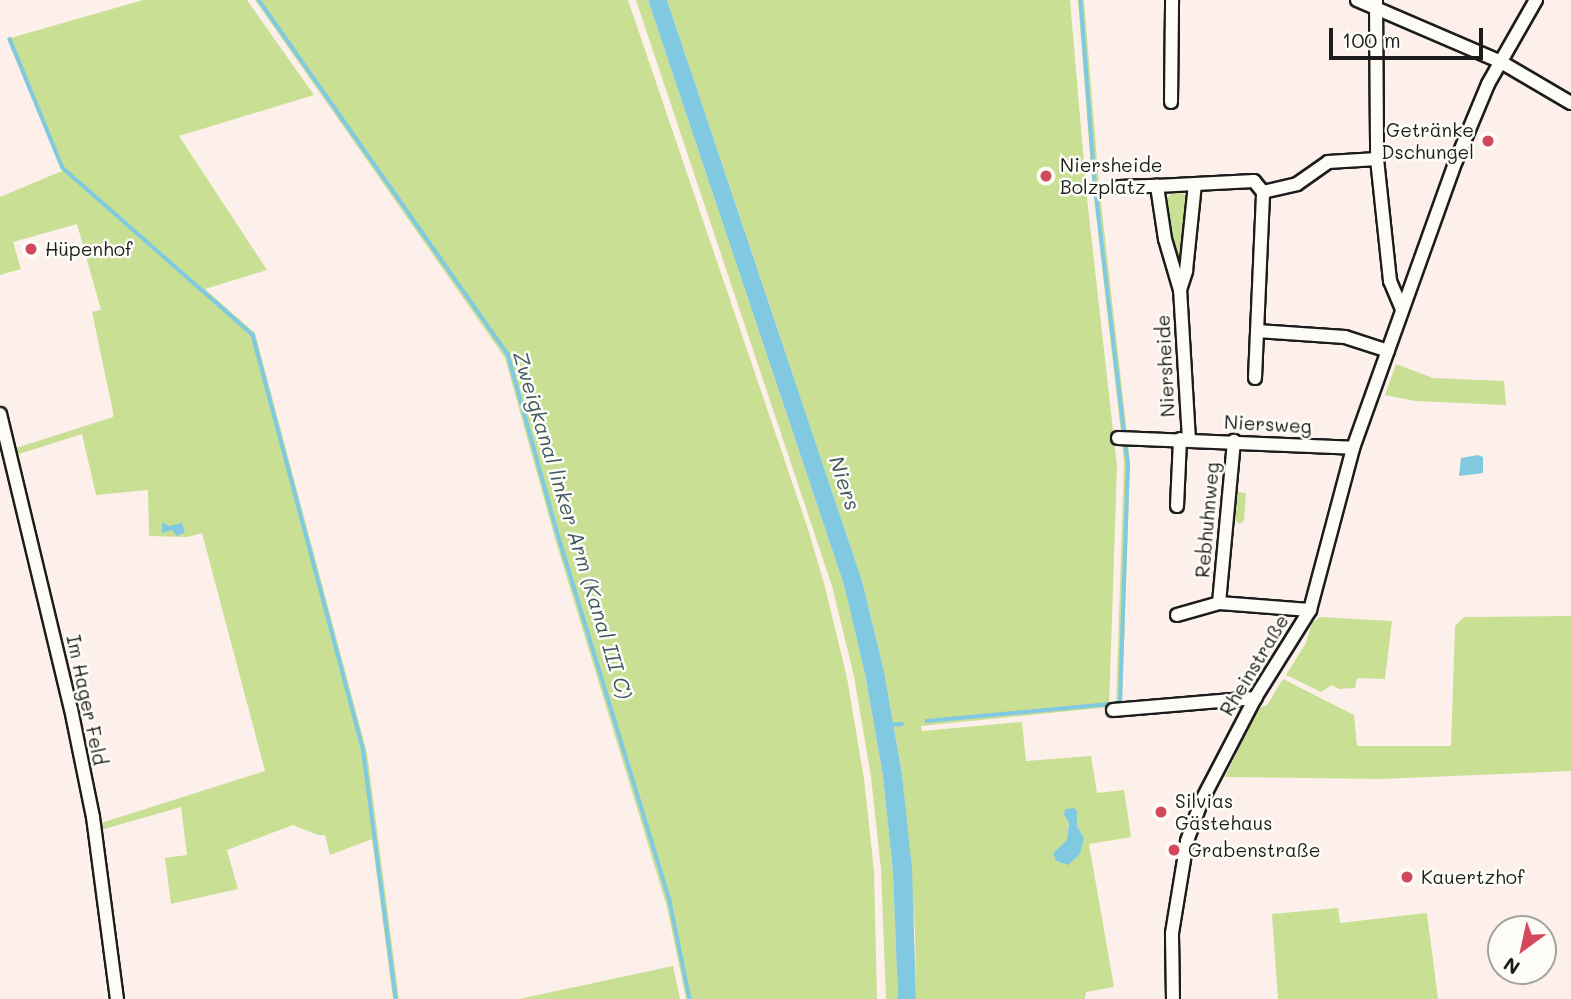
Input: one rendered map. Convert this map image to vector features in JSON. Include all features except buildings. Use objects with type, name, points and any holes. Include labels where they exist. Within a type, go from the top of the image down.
[{"type":"street","points":[[1171,102],[1172,0]]},
{"type":"street","points":[[1357,0],[1376,3],[1501,62],[1571,103]]},
{"type":"street","name":"Rheinstraße","points":[[1173,999],[1172,933],[1187,841],[1211,776],[1255,698],[1310,610],[1353,448],[1456,162],[1488,84],[1536,0]]},
{"type":"street","points":[[1376,3],[1377,159],[1390,281],[1402,309]]},
{"type":"street","points":[[1263,192],[1297,184],[1328,162],[1377,159]]},
{"type":"street","points":[[1119,187],[1254,181],[1263,192],[1255,378]]},
{"type":"street","name":"Niersheide","points":[[1184,440],[1181,290],[1186,271],[1195,184]]},
{"type":"street","name":"Niersheide","points":[[1157,186],[1165,239],[1181,290]]},
{"type":"street","points":[[1257,331],[1345,337],[1388,351]]},
{"type":"street","name":"Im Hager Feld","points":[[0,414],[71,709],[93,817],[117,999]]},
{"type":"street","name":"Niersweg","points":[[1118,438],[1353,448]]},
{"type":"street","points":[[1177,506],[1184,440]]},
{"type":"street","name":"Rebhuhnweg","points":[[1219,603],[1234,441]]},
{"type":"street","points":[[1177,615],[1219,603],[1310,610]]},
{"type":"street","points":[[1113,710],[1255,698]]},
{"type":"green space","points":[[143,0],[247,0],[314,95],[179,136],[267,270],[205,289],[255,333],[367,753],[399,999],[393,999],[372,839],[330,855],[325,835],[293,825],[227,850],[238,889],[171,904],[165,858],[187,855],[181,807],[104,829],[100,835],[98,824],[265,771],[202,533],[187,537],[149,536],[148,490],[96,495],[82,434],[19,454],[15,460],[13,449],[113,417],[113,412],[92,312],[101,310],[77,224],[13,242],[21,269],[0,275],[0,197],[62,171],[7,39]]},
{"type":"green space","points":[[255,0],[628,0],[808,529],[825,587],[847,678],[864,779],[874,871],[877,999],[686,999],[667,907],[556,542],[505,358]]},
{"type":"green space","points":[[636,0],[648,0],[844,585],[865,674],[883,776],[893,873],[898,999],[886,999],[881,869],[871,777],[854,676],[832,586]]},
{"type":"green space","points":[[667,0],[1070,0],[1087,198],[1117,466],[1109,707],[921,726],[922,731],[1022,722],[1026,761],[1091,756],[1097,793],[1124,790],[1131,837],[1089,844],[1114,987],[1086,992],[1085,999],[916,999],[915,931],[902,774],[884,671],[862,581]],"holes":[[[1077,811],[1077,826],[1084,838],[1068,864],[1056,861],[1053,853],[1067,840],[1069,823],[1064,815]]]},
{"type":"green space","points":[[1078,0],[1084,0],[1099,185],[1127,433],[1121,433],[1092,180]]},
{"type":"green space","points":[[1176,191],[1188,196],[1183,273],[1176,270],[1163,200]]},
{"type":"green space","points":[[1396,364],[1433,378],[1504,381],[1506,405],[1415,401],[1385,395]]},
{"type":"green space","points":[[1128,441],[1130,465],[1122,706],[1116,707],[1124,465],[1122,442]]},
{"type":"green space","points":[[1241,448],[1237,492],[1246,493],[1244,521],[1239,524],[1231,516],[1236,451]]},
{"type":"green space","points":[[1571,616],[1571,771],[1380,779],[1225,777],[1254,717],[1261,707],[1267,705],[1283,679],[1354,715],[1357,746],[1451,746],[1455,626],[1464,617]]},
{"type":"green space","points":[[1320,617],[1392,621],[1385,679],[1357,678],[1355,688],[1339,689],[1332,685],[1321,692],[1286,675],[1306,643],[1312,623]]},
{"type":"green space","points":[[1338,908],[1340,923],[1427,913],[1438,999],[1278,999],[1272,914]]},
{"type":"green space","points":[[673,966],[680,999],[519,999]]},
{"type":"water","points":[[648,0],[667,0],[862,581],[884,671],[902,774],[912,869],[916,999],[898,999],[893,873],[883,776],[865,674],[844,585]]},
{"type":"water","points":[[1478,455],[1483,457],[1483,473],[1459,476],[1461,458]]},
{"type":"water","points":[[162,522],[169,526],[182,523],[185,532],[177,536],[172,530],[162,533]]},
{"type":"water","points":[[1074,808],[1077,811],[1077,826],[1084,838],[1080,854],[1068,865],[1056,861],[1053,853],[1067,840],[1069,823],[1064,815],[1065,809]]},
{"type":"waterway","name":"Zweigkanal linker Arm (Kanal III C)","points":[[259,0],[508,354],[557,531],[670,901],[690,999]]},
{"type":"waterway","points":[[1081,0],[1095,182]]},
{"type":"waterway","points":[[10,39],[63,168],[253,335],[363,747],[396,999]]},
{"type":"waterway","points":[[1096,191],[1124,429]]},
{"type":"waterway","points":[[927,721],[1120,703],[1128,464],[1125,443]]},
{"type":"waterway","points":[[890,725],[902,724]]},
{"type":"place","name":"Getränke Dschungel","points":[[1488,141]]},
{"type":"place","name":"Niersheide Bolzplatz","points":[[1046,176]]},
{"type":"place","name":"Hüpenhof","points":[[31,249]]},
{"type":"place","name":"Silvias Gästehaus","points":[[1161,812]]},
{"type":"place","name":"Grabenstraße","points":[[1174,850]]},
{"type":"place","name":"Kauertzhof","points":[[1407,877]]},
{"type":"water label","name":"Niers","points":[[845,483]]}]
